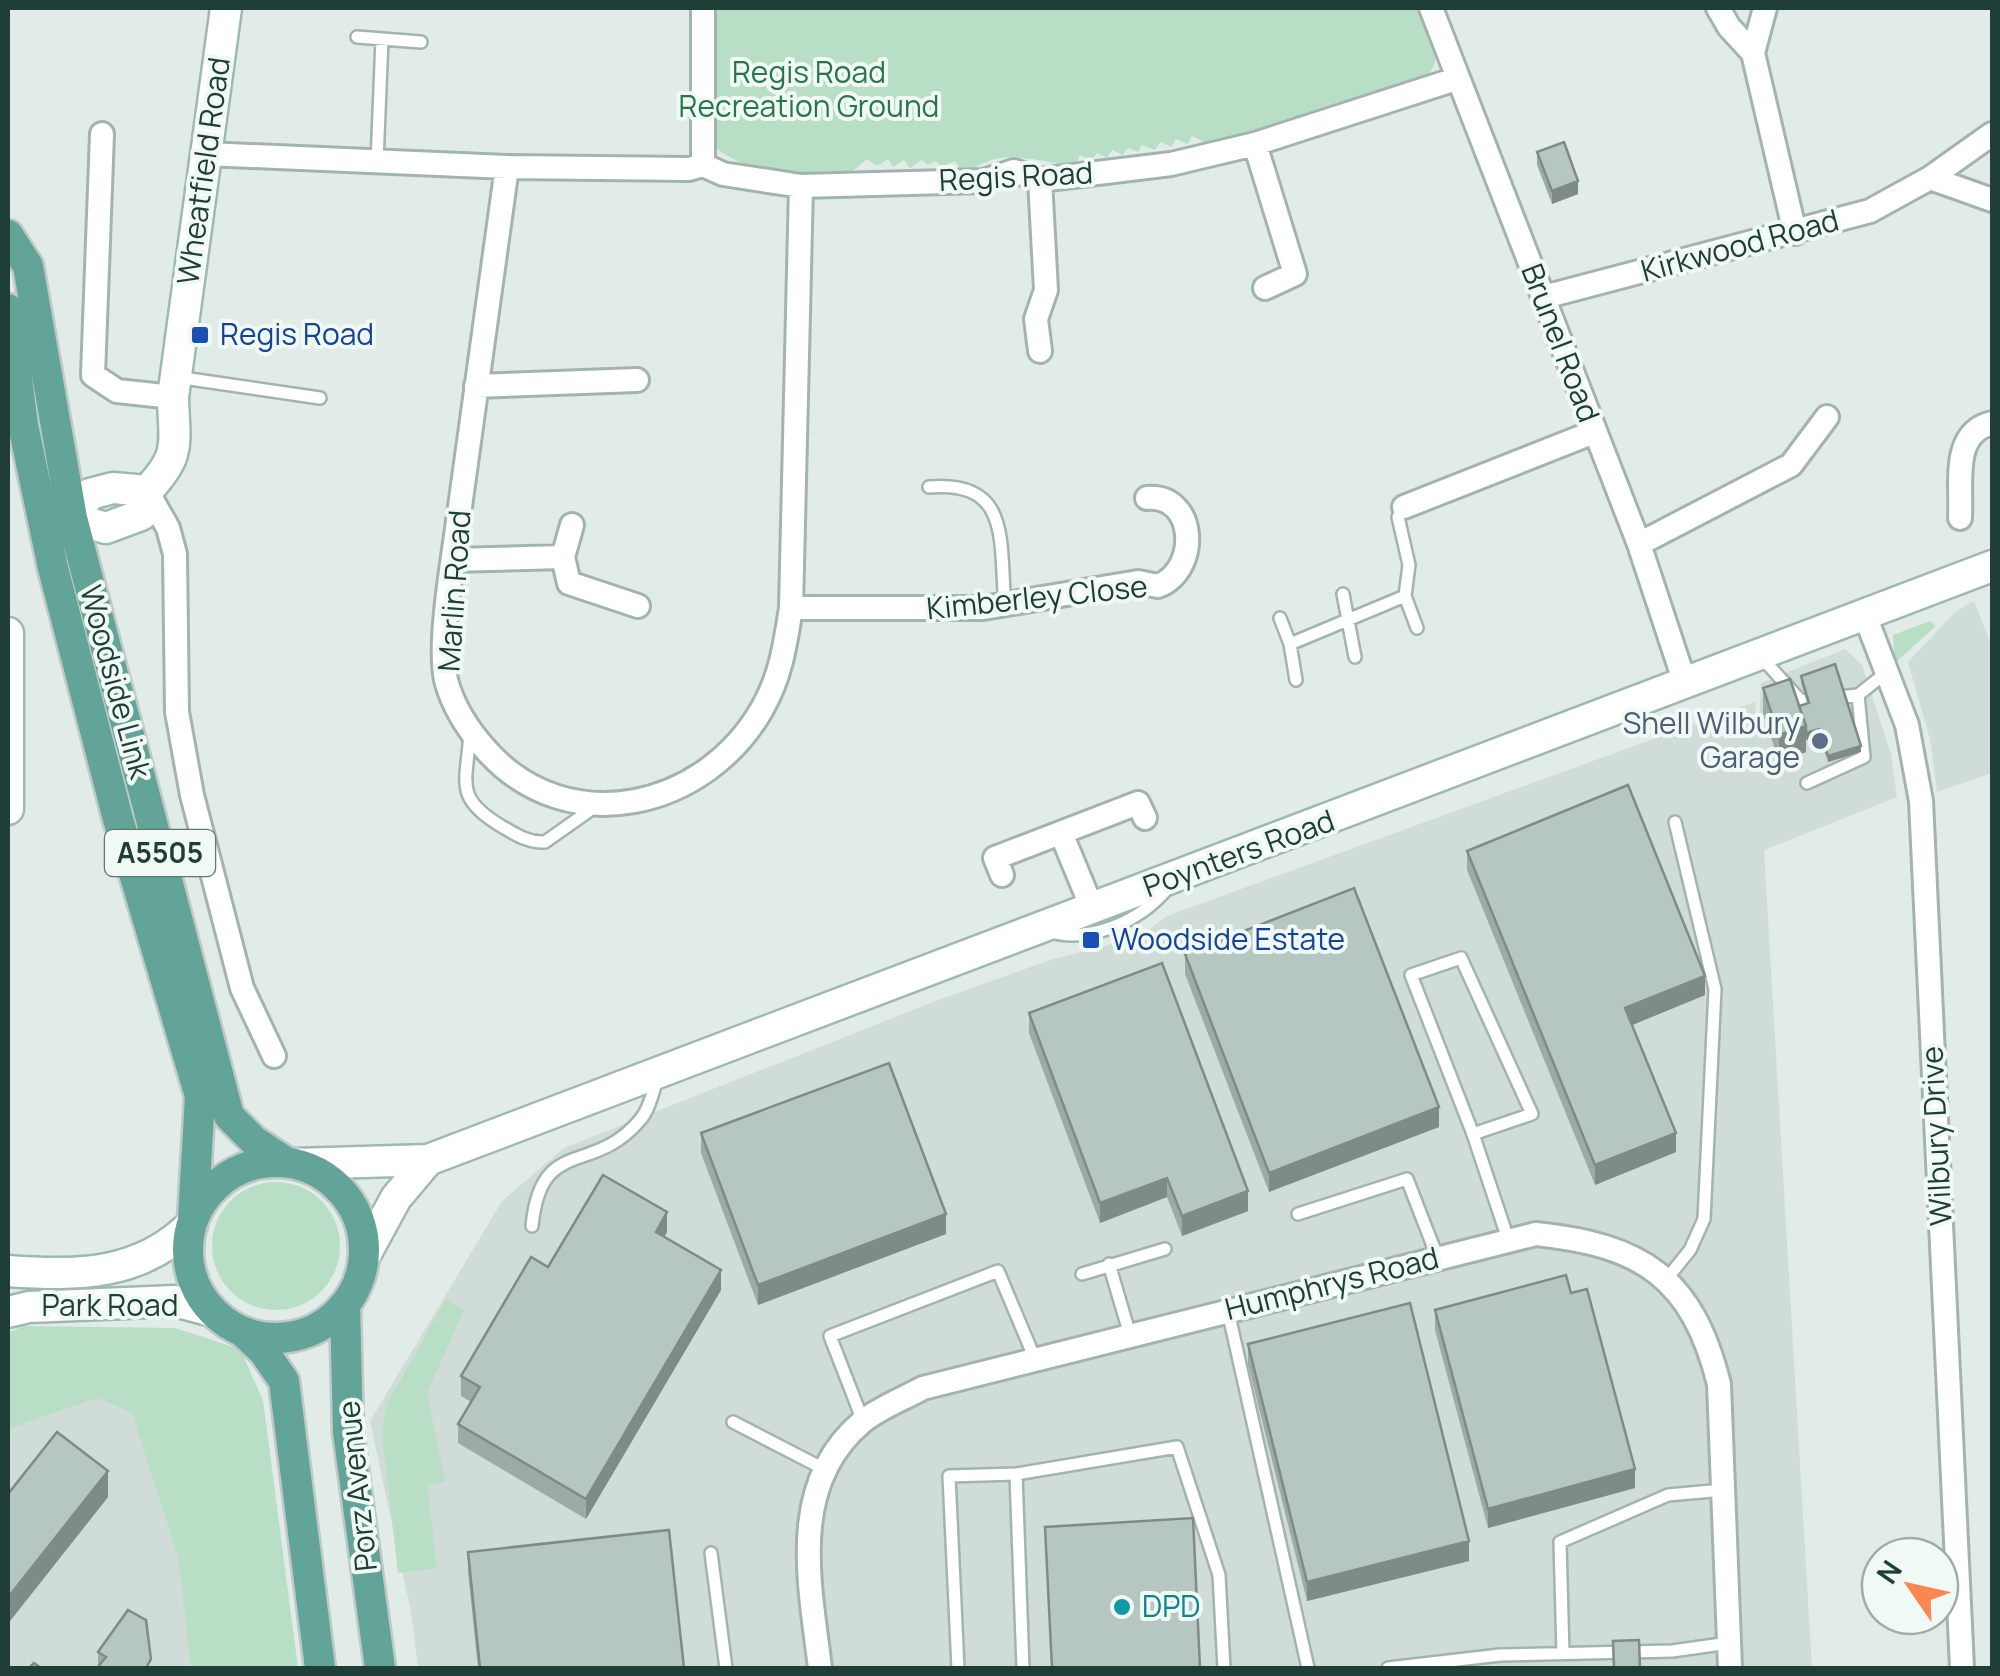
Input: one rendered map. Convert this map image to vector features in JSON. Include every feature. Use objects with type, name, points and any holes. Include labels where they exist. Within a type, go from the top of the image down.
[{"type":"main road","name":"Woodside Link","points":[[8,236],[28,266],[59,521],[118,819],[200,1096],[192,1222]]},
{"type":"main road","name":"Woodside Link","points":[[8,309],[23,426],[59,521],[229,1116],[254,1141],[291,1163]]},
{"type":"main road","points":[[263,1162],[291,1163],[319,1173],[354,1209],[362,1232],[364,1257],[346,1304],[310,1332],[276,1338],[242,1332],[212,1311],[190,1270],[192,1222],[220,1181],[263,1162]]},
{"type":"main road","name":"Porz Avenue","points":[[346,1304],[348,1432],[380,1668]]},
{"type":"main road","name":"Porz Avenue","points":[[242,1332],[264,1352],[284,1380],[320,1668]]},
{"type":"street","name":"Wheatfield Road","points":[[147,491],[170,466],[175,387],[226,8]]},
{"type":"street","points":[[702,8],[702,165]]},
{"type":"street","name":"Brunel Road","points":[[1431,8],[1639,544],[1684,680]]},
{"type":"street","points":[[1718,8],[1728,27],[1753,53]]},
{"type":"street","points":[[1765,8],[1753,53],[1795,232]]},
{"type":"street","name":"Regis Road","points":[[206,154],[508,167],[690,170],[702,165],[723,174],[801,186],[984,182],[1014,172],[1040,180],[1171,164],[1255,144],[1456,79]]},
{"type":"street","points":[[102,134],[93,374],[116,391],[175,387]]},
{"type":"street","name":"Kirkwood Road","points":[[1544,297],[1870,211],[1930,178],[1992,134]]},
{"type":"street","points":[[1255,144],[1295,274],[1265,288]]},
{"type":"street","name":"Marlin Road","points":[[508,167],[453,560],[446,675],[470,732],[520,782],[557,799],[596,806],[639,801],[691,781],[729,752],[761,712],[782,669],[790,608],[801,186]]},
{"type":"street","points":[[1930,178],[1992,200]]},
{"type":"street","points":[[1040,180],[1046,290],[1036,319],[1040,350]]},
{"type":"street","points":[[476,386],[637,380]]},
{"type":"street","points":[[1639,544],[1791,465],[1827,417]]},
{"type":"street","points":[[1960,518],[1963,444],[1977,426],[1992,423]]},
{"type":"street","points":[[1404,507],[1594,432]]},
{"type":"street","points":[[59,521],[90,494],[114,488],[147,491],[168,528],[175,554],[177,712],[192,795],[242,988],[274,1056]]},
{"type":"street","name":"Kimberley Close","points":[[790,608],[882,611],[1005,605],[1138,582],[1150,588],[1166,583],[1186,556],[1188,531],[1160,498],[1147,498]]},
{"type":"street","points":[[572,525],[563,558],[569,583],[638,606]]},
{"type":"street","points":[[453,560],[563,558]]},
{"type":"street","name":"Poynters Road","points":[[291,1163],[428,1160],[1992,566]]},
{"type":"street","name":"Wilbury Drive","points":[[1864,613],[1906,725],[1921,801],[1962,1668]]},
{"type":"street","points":[[8,633],[8,809]]},
{"type":"street","points":[[1002,875],[995,858],[1138,804],[1145,818]]},
{"type":"street","points":[[1061,832],[1092,908]]},
{"type":"street","name":"Poynters Road","points":[[364,1257],[396,1198],[428,1160]]},
{"type":"street","name":"Park Road","points":[[8,1271],[62,1275],[127,1265],[166,1250],[192,1222]]},
{"type":"street","name":"Humphrys Road","points":[[820,1668],[807,1536],[824,1469],[863,1421],[923,1388],[1536,1234],[1586,1238],[1610,1245],[1685,1300],[1708,1344],[1719,1384],[1730,1668]]},
{"type":"street","name":"Park Road","points":[[8,1312],[29,1306],[175,1301],[212,1311]]},
{"type":"lane","points":[[356,37],[420,42]]},
{"type":"lane","points":[[377,161],[382,40]]},
{"type":"lane","points":[[175,387],[320,398]]},
{"type":"lane","points":[[929,487],[967,486],[989,502],[997,521],[1005,605]]},
{"type":"lane","points":[[1404,507],[1398,517],[1410,564],[1405,596],[1418,628]]},
{"type":"lane","points":[[1343,594],[1355,656]]},
{"type":"lane","points":[[1290,644],[1405,596]]},
{"type":"lane","points":[[1280,618],[1290,644],[1296,680]]},
{"type":"lane","points":[[1758,653],[1801,701],[1858,695],[1887,672]]},
{"type":"lane","points":[[1807,783],[1864,757],[1858,695]]},
{"type":"lane","points":[[470,732],[468,798],[474,810],[544,842],[596,806]]},
{"type":"lane","points":[[1665,1282],[1690,1250],[1704,1218],[1715,989],[1675,822]]},
{"type":"lane","points":[[1042,929],[1074,939],[1148,912],[1176,878]]},
{"type":"lane","points":[[1474,1134],[1532,1114],[1461,958],[1411,975],[1474,1134],[1508,1239]]},
{"type":"lane","points":[[532,1226],[536,1190],[551,1169],[602,1150],[628,1132],[644,1116],[660,1072]]},
{"type":"lane","points":[[1298,1214],[1407,1179],[1437,1256]]},
{"type":"lane","points":[[1082,1274],[1165,1248]]},
{"type":"lane","points":[[1109,1264],[1130,1335]]},
{"type":"lane","points":[[863,1421],[830,1336],[998,1271],[1035,1359]]},
{"type":"lane","points":[[1228,1311],[1308,1668]]},
{"type":"lane","points":[[733,1422],[824,1469]]},
{"type":"lane","points":[[958,1668],[949,1476],[1016,1474],[1177,1448],[1219,1575],[1224,1668]]},
{"type":"lane","points":[[1016,1474],[1023,1668]]},
{"type":"lane","points":[[1563,1654],[1560,1542],[1668,1495],[1723,1490]]},
{"type":"lane","points":[[710,1552],[726,1668]]},
{"type":"lane","points":[[1388,1668],[1500,1655],[1672,1651],[1729,1642]]},
{"type":"shaded area","points":[[1974,601],[1992,647],[1992,773],[1937,792],[1930,739],[1908,662],[1956,611]]},
{"type":"shaded area","points":[[1845,649],[1862,665],[1891,754],[1897,797],[1764,850],[1812,1668],[418,1668],[411,1612],[370,1421],[502,1201],[564,1148],[933,1002],[1050,960],[1139,937],[1167,916],[1755,702],[1758,744],[1761,683]]},
{"type":"shaded area","points":[[139,1391],[225,1668],[8,1668],[8,1402]]},
{"type":"green space","name":"Regis Road Recreation Ground","points":[[712,8],[1421,8],[1436,53],[1424,80],[1288,130],[1256,131],[1208,144],[1192,136],[1188,144],[1176,139],[1172,147],[1160,142],[1155,150],[1142,145],[1138,152],[1128,148],[1123,155],[1112,150],[1107,158],[1097,153],[1091,161],[1080,155],[1077,162],[1087,168],[1001,158],[948,175],[959,167],[955,161],[941,167],[936,161],[928,165],[922,160],[910,168],[904,160],[893,167],[888,159],[877,166],[867,159],[848,173],[833,177],[796,176],[756,168],[711,144]]},
{"type":"green space","points":[[1930,621],[1936,626],[1895,663],[1893,635]]},
{"type":"green space","points":[[276,1182],[301,1187],[321,1201],[335,1221],[340,1246],[335,1271],[321,1291],[301,1305],[276,1310],[251,1305],[231,1291],[217,1271],[212,1246],[217,1221],[231,1201],[251,1187]]},
{"type":"green space","points":[[446,1299],[464,1310],[427,1393],[445,1481],[427,1486],[437,1568],[398,1573],[382,1432],[387,1404]]},
{"type":"green space","points":[[23,1326],[175,1328],[240,1349],[263,1400],[298,1668],[191,1668],[179,1560],[132,1413],[97,1398],[8,1429],[8,1333]]},
{"type":"building","points":[[1564,142],[1578,181],[1552,191],[1537,152]]},
{"type":"building","points":[[1835,664],[1861,746],[1828,756],[1819,729],[1806,733],[1799,706],[1809,703],[1801,676]]},
{"type":"building","points":[[1790,679],[1806,726],[1779,735],[1763,688]]},
{"type":"building","points":[[1628,785],[1705,976],[1625,1008],[1676,1133],[1595,1165],[1467,851]]},
{"type":"building","points":[[1354,888],[1439,1107],[1269,1173],[1185,954]]},
{"type":"building","points":[[1162,963],[1248,1191],[1182,1216],[1167,1178],[1100,1203],[1029,1013]]},
{"type":"building","points":[[889,1063],[946,1214],[758,1285],[701,1133]]},
{"type":"building","points":[[603,1175],[667,1212],[656,1232],[721,1270],[586,1499],[458,1424],[480,1387],[461,1376],[531,1257],[548,1267]]},
{"type":"building","points":[[1566,1275],[1571,1293],[1587,1289],[1635,1469],[1488,1509],[1435,1310]]},
{"type":"building","points":[[1410,1303],[1469,1541],[1307,1582],[1248,1344]]},
{"type":"building","points":[[57,1432],[108,1471],[10,1595],[8,1494]]},
{"type":"building","name":"DPD","points":[[1193,1518],[1200,1668],[1052,1668],[1045,1527]]},
{"type":"building","points":[[669,1530],[684,1668],[480,1668],[468,1552]]},
{"type":"building","points":[[128,1610],[146,1620],[151,1659],[146,1668],[97,1668],[106,1657],[98,1652]]},
{"type":"building","points":[[1639,1640],[1640,1668],[1614,1668],[1613,1641]]},
{"type":"place","name":"Regis Road","points":[[200,335]]},
{"type":"place","name":"Shell Wilbury Garage","points":[[1820,741]]},
{"type":"place","name":"Woodside Estate","points":[[1091,940]]},
{"type":"place","name":"DPD","points":[[1122,1607]]}]
